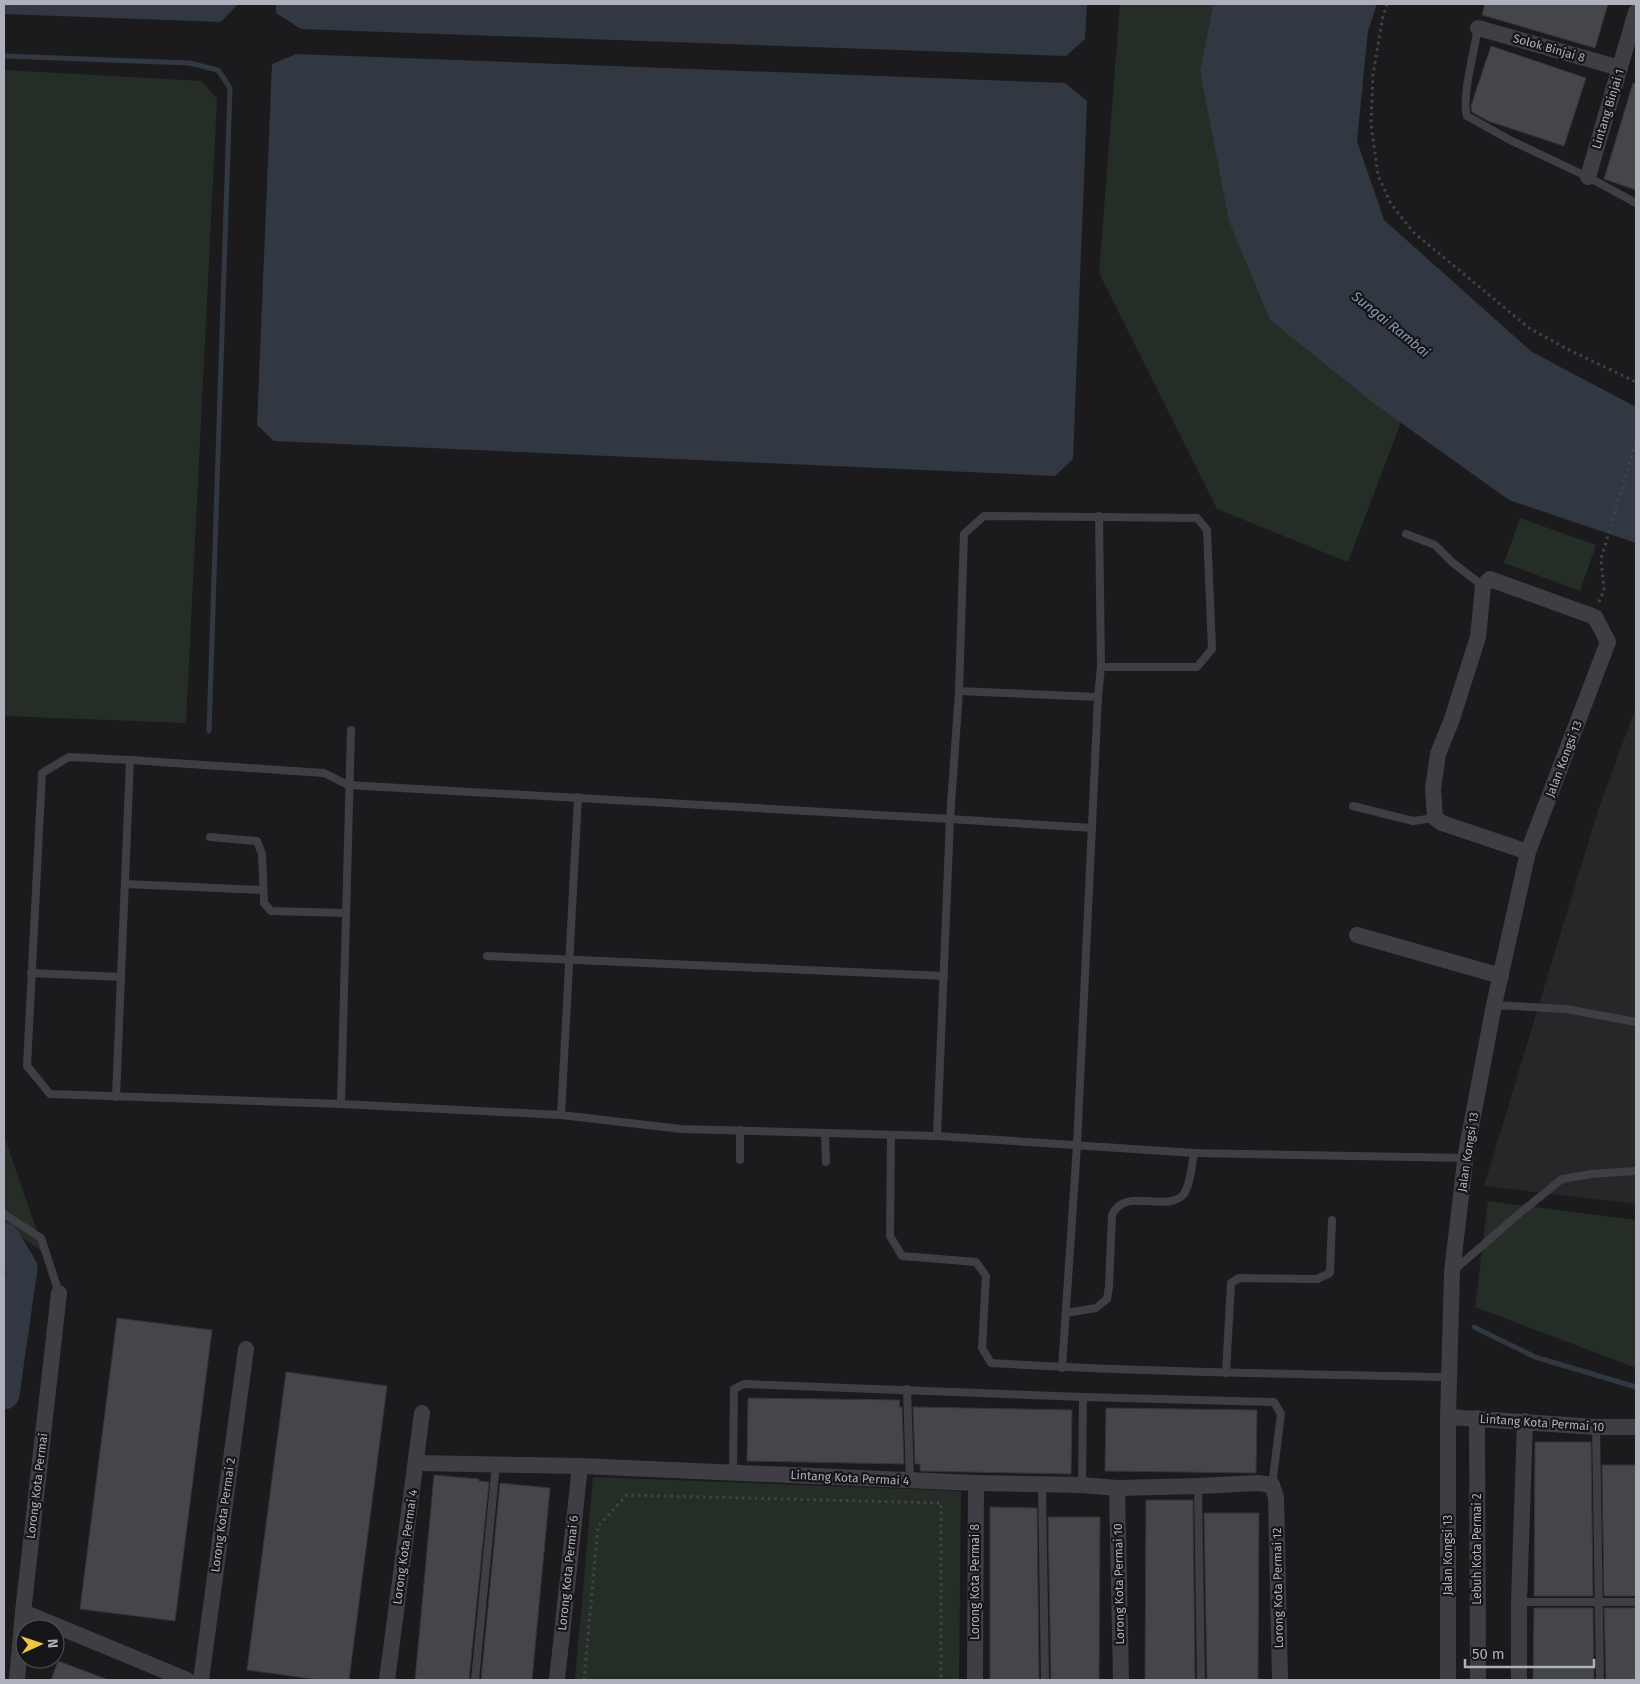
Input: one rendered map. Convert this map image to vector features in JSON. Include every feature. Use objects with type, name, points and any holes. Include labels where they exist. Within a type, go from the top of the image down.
[{"type":"street","name":"Lintang Binjai 1","points":[[1588,176],[1627,60],[1636,12]]},
{"type":"street","name":"Solok Binjai 8","points":[[1478,28],[1627,60]]},
{"type":"street","points":[[1528,852],[1442,823],[1435,818],[1433,789],[1438,754],[1452,719],[1478,637],[1483,586],[1490,579],[1595,617]]},
{"type":"street","name":"Jalan Kongsi 13","points":[[1448,1680],[1448,1417],[1452,1272],[1466,1158],[1494,1005],[1528,852],[1608,642],[1595,617]]},
{"type":"street","points":[[1357,936],[1500,976]]},
{"type":"street","name":"Lorong Kota Permai","points":[[17,1680],[59,1293]]},
{"type":"street","name":"Lorong Kota Permai 2","points":[[201,1680],[246,1349]]},
{"type":"street","name":"Lorong Kota Permai 4","points":[[387,1680],[422,1413]]},
{"type":"street","name":"Lintang Kota Permai 10","points":[[1448,1417],[1596,1427],[1636,1427]]},
{"type":"street","name":"Lebuh Kota Permai 2","points":[[1477,1418],[1478,1680]]},
{"type":"street","points":[[1519,1680],[1519,1602],[1525,1421]]},
{"type":"street","name":"Lintang Kota Permai 4","points":[[416,1463],[580,1466],[976,1483],[1082,1485],[1117,1488],[1258,1483],[1274,1491]]},
{"type":"street","name":"Lorong Kota Permai 6","points":[[557,1680],[580,1466]]},
{"type":"street","name":"Lorong Kota Permai 8","points":[[975,1680],[976,1483]]},
{"type":"street","name":"Lorong Kota Permai 10","points":[[1117,1488],[1121,1680]]},
{"type":"street","name":"Lorong Kota Permai 12","points":[[1274,1491],[1280,1680]]},
{"type":"street","points":[[23,1612],[187,1680]]},
{"type":"lane","points":[[1478,28],[1466,96],[1467,116],[1510,140],[1588,176],[1636,203]]},
{"type":"lane","points":[[938,1136],[950,819],[958,691],[964,534],[984,516],[1197,518],[1207,530],[1212,649],[1197,666],[1101,667]]},
{"type":"lane","points":[[1062,1368],[1077,1146],[1101,667],[1099,516]]},
{"type":"lane","points":[[1406,534],[1435,545],[1452,562],[1483,586]]},
{"type":"lane","points":[[958,691],[1098,697]]},
{"type":"lane","points":[[341,1104],[348,786],[351,730]]},
{"type":"lane","points":[[1092,828],[578,797],[348,786],[324,773],[69,757],[42,773],[27,1066],[50,1094],[341,1104],[561,1115],[682,1129],[938,1136],[1194,1153],[1466,1158]]},
{"type":"lane","points":[[116,1097],[130,760]]},
{"type":"lane","points":[[561,1115],[578,797]]},
{"type":"lane","points":[[1353,806],[1413,821],[1435,818]]},
{"type":"lane","points":[[210,837],[257,841],[262,854],[264,903],[271,911],[346,913]]},
{"type":"lane","points":[[125,884],[263,890]]},
{"type":"lane","points":[[488,956],[944,976]]},
{"type":"lane","points":[[31,973],[121,977]]},
{"type":"lane","points":[[1494,1005],[1566,1010],[1636,1022]]},
{"type":"lane","points":[[740,1130],[740,1160]]},
{"type":"lane","points":[[826,1133],[826,1162]]},
{"type":"lane","points":[[891,1135],[890,1236],[902,1256],[976,1262],[986,1276],[982,1348],[991,1363],[1062,1368],[1449,1377]]},
{"type":"lane","points":[[1066,1313],[1096,1308],[1107,1299],[1112,1215],[1116,1206],[1124,1202],[1170,1200],[1182,1195],[1187,1186],[1194,1153]]},
{"type":"lane","points":[[1452,1272],[1562,1179],[1591,1174],[1636,1171]]},
{"type":"lane","points":[[4,1214],[41,1238],[59,1293]]},
{"type":"lane","points":[[1226,1373],[1231,1284],[1239,1278],[1317,1279],[1330,1273],[1332,1220]]},
{"type":"lane","points":[[733,1472],[734,1388],[744,1384],[1274,1402],[1281,1414],[1274,1491]]},
{"type":"lane","points":[[907,1390],[910,1480]]},
{"type":"lane","points":[[1082,1485],[1083,1397]]},
{"type":"lane","points":[[1596,1427],[1600,1680]]},
{"type":"lane","points":[[475,1680],[496,1464]]},
{"type":"lane","points":[[1042,1484],[1045,1680]]},
{"type":"lane","points":[[1198,1486],[1202,1680]]},
{"type":"lane","points":[[1519,1602],[1636,1602]]},
{"type":"path","points":[[1387,4],[1383,16],[1373,74],[1370,124],[1378,175],[1391,204],[1413,232],[1529,328],[1571,351],[1636,382]]},
{"type":"path","points":[[1595,617],[1604,590],[1601,559],[1636,441]]},
{"type":"path","points":[[584,1680],[598,1526],[627,1495],[941,1503],[941,1680]]},
{"type":"shaded area","points":[[1120,4],[1213,4],[1200,71],[1270,320],[1372,402],[1401,422],[1348,562],[1217,509],[1099,273]]},
{"type":"shaded area","points":[[4,70],[202,81],[217,99],[186,723],[4,716]]},
{"type":"shaded area","points":[[1520,518],[1596,545],[1580,591],[1504,563]]},
{"type":"shaded area","points":[[1636,707],[1636,1204],[1484,1186],[1598,810]]},
{"type":"shaded area","points":[[4,1136],[45,1254],[4,1224]]},
{"type":"shaded area","points":[[1488,1201],[1636,1220],[1636,1368],[1475,1307]]},
{"type":"shaded area","points":[[593,1477],[961,1491],[959,1680],[575,1680]]},
{"type":"water","points":[[4,4],[238,4],[221,22],[4,14]]},
{"type":"water","points":[[276,4],[1087,4],[1085,39],[1066,56],[301,29],[276,13]]},
{"type":"water","name":"Sungai Rambai","points":[[1213,4],[1377,4],[1368,31],[1357,141],[1384,220],[1532,352],[1636,407],[1636,543],[1509,500],[1372,402],[1270,320],[1229,221],[1200,71]]},
{"type":"water","points":[[296,54],[1065,83],[1087,101],[1073,459],[1055,476],[274,441],[257,425],[272,64]]},
{"type":"building","points":[[1485,4],[1608,4],[1595,48],[1482,15]]},
{"type":"building","points":[[1491,46],[1586,78],[1564,146],[1488,121],[1472,112],[1471,106]]},
{"type":"building","points":[[1633,83],[1636,84],[1636,190],[1604,179]]},
{"type":"building","points":[[117,1318],[212,1330],[175,1621],[80,1609]]},
{"type":"building","points":[[286,1372],[387,1386],[349,1680],[320,1680],[247,1670]]},
{"type":"building","points":[[748,1398],[900,1400],[899,1407],[902,1407],[904,1464],[747,1461]]},
{"type":"building","points":[[913,1407],[1072,1410],[1071,1474],[920,1471],[920,1464],[915,1464]]},
{"type":"building","points":[[1106,1408],[1257,1410],[1256,1473],[1105,1471]]},
{"type":"building","points":[[1535,1442],[1591,1442],[1593,1596],[1534,1596]]},
{"type":"building","points":[[1602,1465],[1636,1465],[1636,1596],[1604,1596]]},
{"type":"building","points":[[434,1475],[479,1479],[479,1481],[489,1482],[469,1680],[415,1680]]},
{"type":"building","points":[[500,1483],[550,1488],[532,1680],[481,1680]]},
{"type":"building","points":[[1146,1500],[1193,1500],[1195,1680],[1145,1680]]},
{"type":"building","points":[[990,1507],[1037,1508],[1039,1680],[990,1680]]},
{"type":"building","points":[[1204,1513],[1259,1513],[1258,1680],[1207,1680]]},
{"type":"building","points":[[1048,1517],[1100,1517],[1099,1680],[1051,1680]]},
{"type":"building","points":[[1534,1608],[1593,1608],[1594,1680],[1533,1680]]},
{"type":"building","points":[[1604,1608],[1636,1608],[1636,1680],[1606,1680]]},
{"type":"building","points":[[65,1664],[106,1679],[105,1680],[51,1680],[55,1669],[65,1669]]},
{"type":"waterway","points":[[4,56],[189,63],[218,70],[230,88],[209,731]]},
{"type":"waterway","points":[[4,1238],[22,1268],[4,1394]]},
{"type":"waterway","points":[[1474,1327],[1535,1357],[1636,1387]]}]
